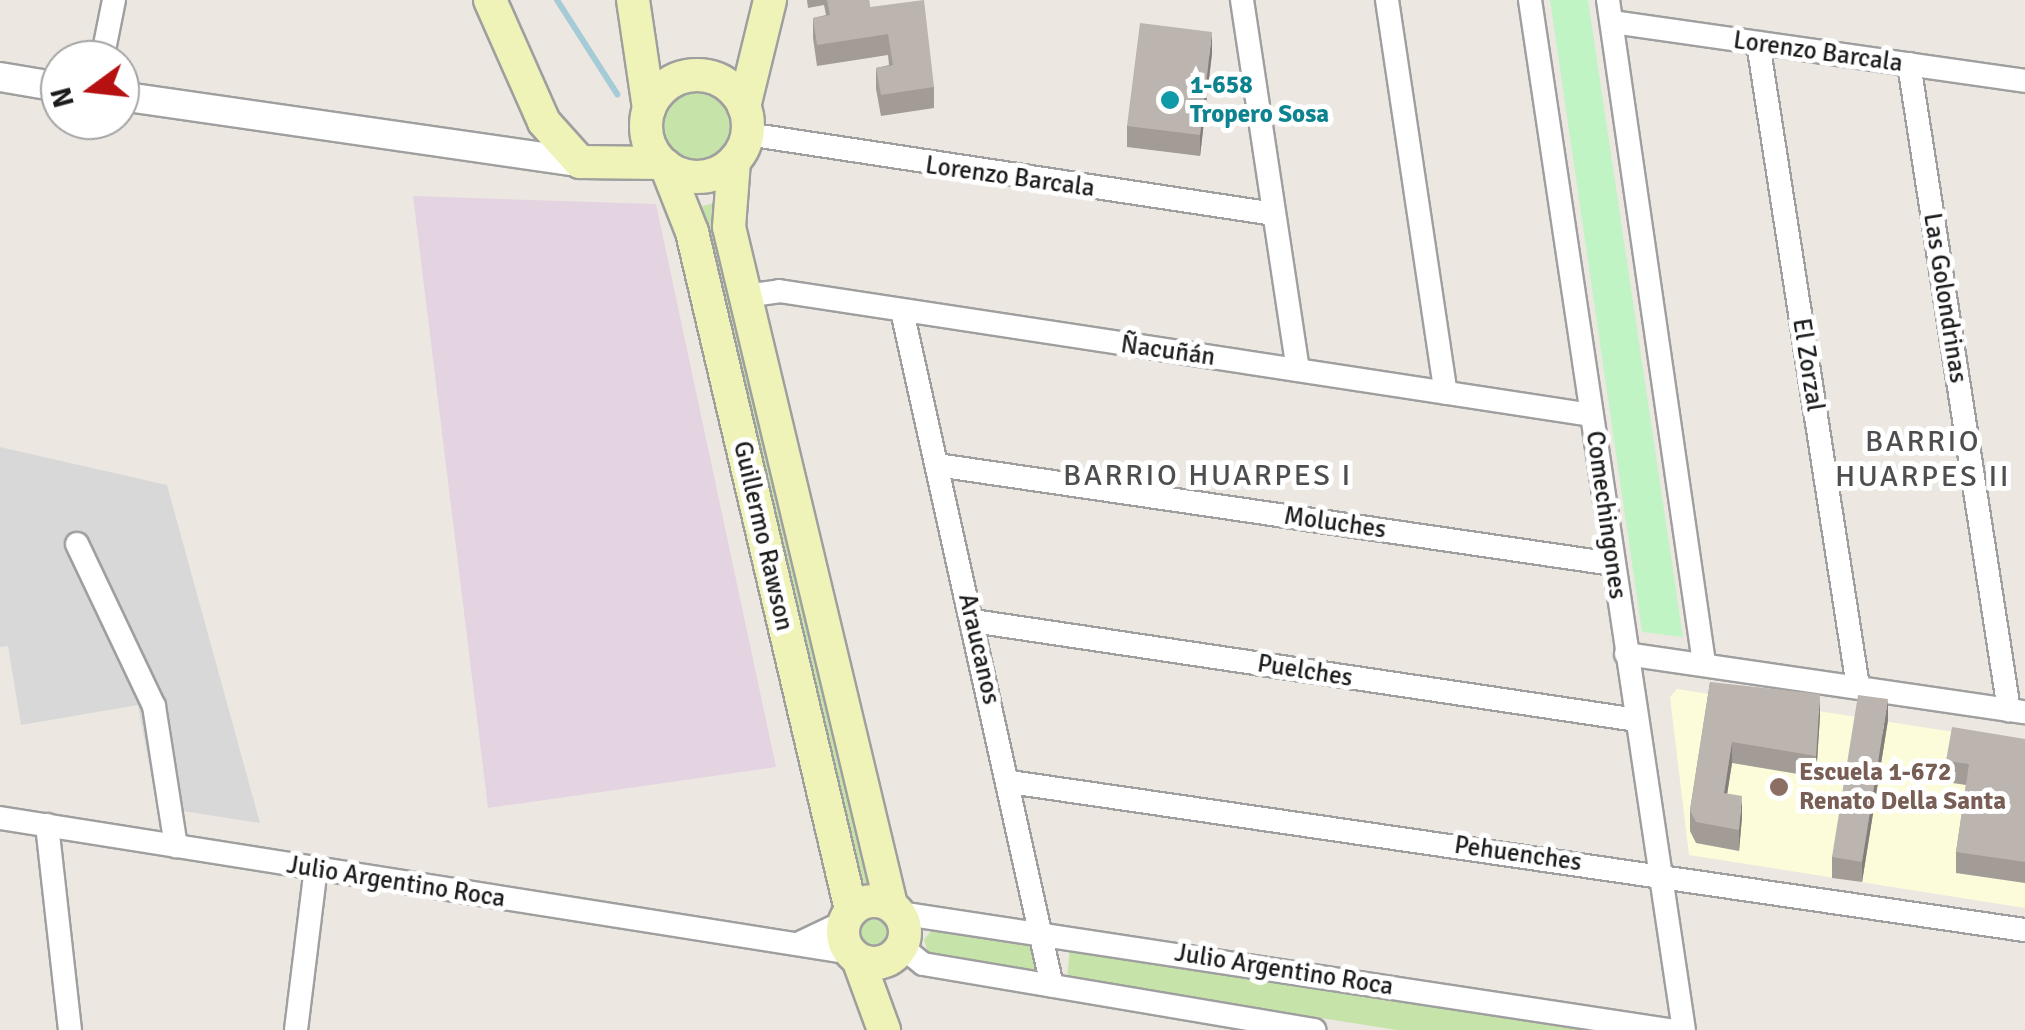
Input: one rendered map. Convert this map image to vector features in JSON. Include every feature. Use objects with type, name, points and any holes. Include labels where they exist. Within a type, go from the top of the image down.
[{"type":"main road","points":[[490,0],[544,122],[580,162],[664,164],[696,177],[742,134],[729,86],[699,75],[660,44],[633,0]]},
{"type":"main road","points":[[633,0],[647,118],[664,164]]},
{"type":"main road","name":"Guillermo Rawson","points":[[770,0],[727,213],[895,909],[865,942]]},
{"type":"main road","points":[[580,162],[647,118],[670,82],[699,75]]},
{"type":"main road","name":"Guillermo Rawson","points":[[664,164],[692,232],[885,1030]]},
{"type":"main road","points":[[865,942],[895,909]]},
{"type":"street","points":[[106,40],[114,0]]},
{"type":"street","points":[[1242,0],[1298,370]]},
{"type":"street","points":[[1387,0],[1446,393]]},
{"type":"street","name":"Comechingones","points":[[1530,0],[1684,1030]]},
{"type":"street","points":[[1610,11],[1704,663]]},
{"type":"street","name":"Lorenzo Barcala","points":[[1610,11],[1758,43],[2025,81]]},
{"type":"street","name":"El Zorzal","points":[[1758,43],[1858,686]]},
{"type":"street","name":"Las Golondrinas","points":[[1909,64],[2017,711]]},
{"type":"street","points":[[0,77],[40,83]]},
{"type":"street","points":[[140,99],[580,162]]},
{"type":"street","name":"Lorenzo Barcala","points":[[742,134],[1274,214]]},
{"type":"street","name":"Ñacuñán","points":[[745,296],[779,290],[1591,415]]},
{"type":"street","name":"Araucanos","points":[[902,311],[1044,932],[1052,986]]},
{"type":"street","name":"Moluches","points":[[937,465],[1613,564]]},
{"type":"street","points":[[77,544],[154,706],[176,846]]},
{"type":"street","name":"Puelches","points":[[973,621],[1636,720]]},
{"type":"street","points":[[1626,654],[2017,711]]},
{"type":"street","name":"Pehuenches","points":[[1010,782],[2025,930]]},
{"type":"street","name":"Julio Argentino Roca","points":[[0,818],[792,946],[865,942]]},
{"type":"street","points":[[47,825],[70,1030]]},
{"type":"street","points":[[296,1030],[316,868]]},
{"type":"street","name":"Julio Argentino Roca","points":[[895,909],[1669,1030]]},
{"type":"street","points":[[865,942],[923,964],[1231,1023],[1314,1030]]},
{"type":"shaded area","points":[[413,196],[656,204],[776,767],[488,808]]},
{"type":"shaded area","points":[[0,447],[167,485],[260,823],[157,807],[138,705],[21,725],[8,646],[0,647]]},
{"type":"shaded area","points":[[1677,689],[2025,743],[2025,908],[1689,855],[1670,697]]},
{"type":"green space","points":[[1550,0],[1588,0],[1683,637],[1642,632]]},
{"type":"green space","points":[[696,87],[724,98],[735,126],[724,154],[696,165],[668,154],[657,126],[668,98]]},
{"type":"green space","points":[[717,202],[870,882],[863,884],[693,209]]},
{"type":"green space","points":[[874,909],[890,916],[897,932],[890,948],[874,955],[858,948],[851,932],[858,916]]},
{"type":"green space","points":[[931,931],[1036,946],[1039,972],[930,958],[924,940]]},
{"type":"green space","points":[[1070,948],[1588,1030],[1397,1030],[1067,978]]},
{"type":"building","points":[[827,0],[869,0],[870,7],[924,0],[934,87],[881,95],[876,68],[893,65],[888,34],[817,45],[813,18],[830,15]]},
{"type":"building","name":"1-658 Tropero Sosa","points":[[1140,23],[1212,32],[1200,135],[1127,126]]},
{"type":"building","points":[[1710,682],[1820,694],[1816,756],[1732,742],[1724,793],[1742,796],[1739,830],[1696,822],[1690,810]]},
{"type":"building","points":[[1858,695],[1888,699],[1862,862],[1832,857]]},
{"type":"building","points":[[1952,727],[2025,739],[2025,862],[1956,852],[1969,764],[1946,761]]},
{"type":"waterway","points":[[557,0],[617,94]]},
{"type":"place","name":"1-658 Tropero Sosa","points":[[1170,100]]},
{"type":"place","name":"Escuela 1-672 Renato Della Santa","points":[[1779,787]]},
{"type":"district","name":"BARRIO HUARPES II","points":[[1923,459]]},
{"type":"district","name":"BARRIO HUARPES I","points":[[1208,476]]}]
